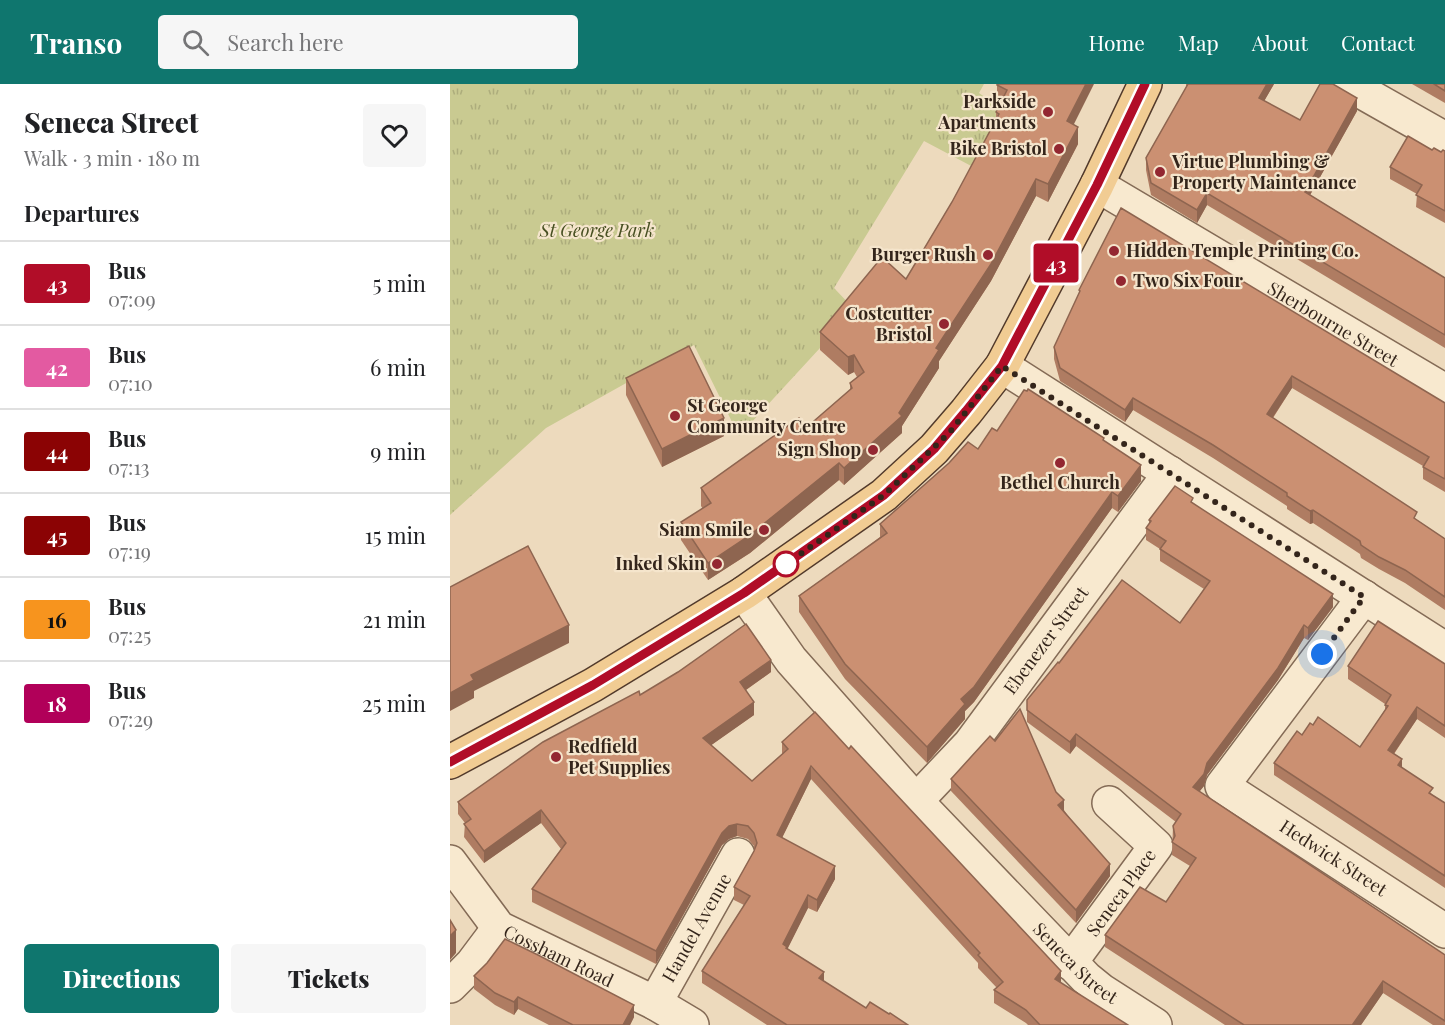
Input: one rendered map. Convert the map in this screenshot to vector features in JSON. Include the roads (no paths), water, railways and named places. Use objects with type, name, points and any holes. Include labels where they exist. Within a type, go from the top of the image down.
[{"type":"main road","points":[[450,762],[593,685],[744,593],[884,495],[950,432],[1002,366],[1097,185],[1145,84]]},
{"type":"street","points":[[1348,84],[1445,139]]},
{"type":"street","name":"Sherbourne Street","points":[[1097,185],[1445,391]]},
{"type":"street","points":[[1002,366],[1445,649]]},
{"type":"street","name":"Ebenezer Street","points":[[916,801],[970,744],[1170,473]]},
{"type":"street","name":"Seneca Street","points":[[744,593],[791,660],[916,801],[1071,963],[1102,991],[1155,1025]]},
{"type":"street","name":"Hedwick Street","points":[[1364,597],[1222,786],[1445,931]]},
{"type":"street","name":"Seneca Place","points":[[1071,963],[1156,846],[1109,803]]},
{"type":"street","name":"Handel Avenue","points":[[655,1003],[738,855]]},
{"type":"street","name":"Cossham Road","points":[[450,862],[499,928],[655,1003],[693,1025]]},
{"type":"street","points":[[450,986],[472,964],[499,928]]},
{"type":"place","name":"Parkside Apartments","points":[[1048,112]]},
{"type":"place","name":"Bike Bristol","points":[[1059,149]]},
{"type":"place","name":"Virtue Plumbing & Property Maintenance","points":[[1160,172]]},
{"type":"place","name":"Hidden Temple Printing Co.","points":[[1114,251]]},
{"type":"place","name":"Burger Rush","points":[[988,255]]},
{"type":"place","name":"Two Six Four","points":[[1121,281]]},
{"type":"place","name":"Costcutter Bristol","points":[[944,324]]},
{"type":"place","name":"St George Community Centre","points":[[675,416]]},
{"type":"place","name":"Sign Shop","points":[[873,450]]},
{"type":"place","name":"Bethel Church","points":[[1060,463]]},
{"type":"place","name":"Siam Smile","points":[[764,530]]},
{"type":"place","name":"Inked Skin","points":[[717,564]]},
{"type":"place","name":"Redfield Pet Supplies","points":[[556,757]]},
{"type":"park label","name":"St George Park","points":[[597,231]]}]
